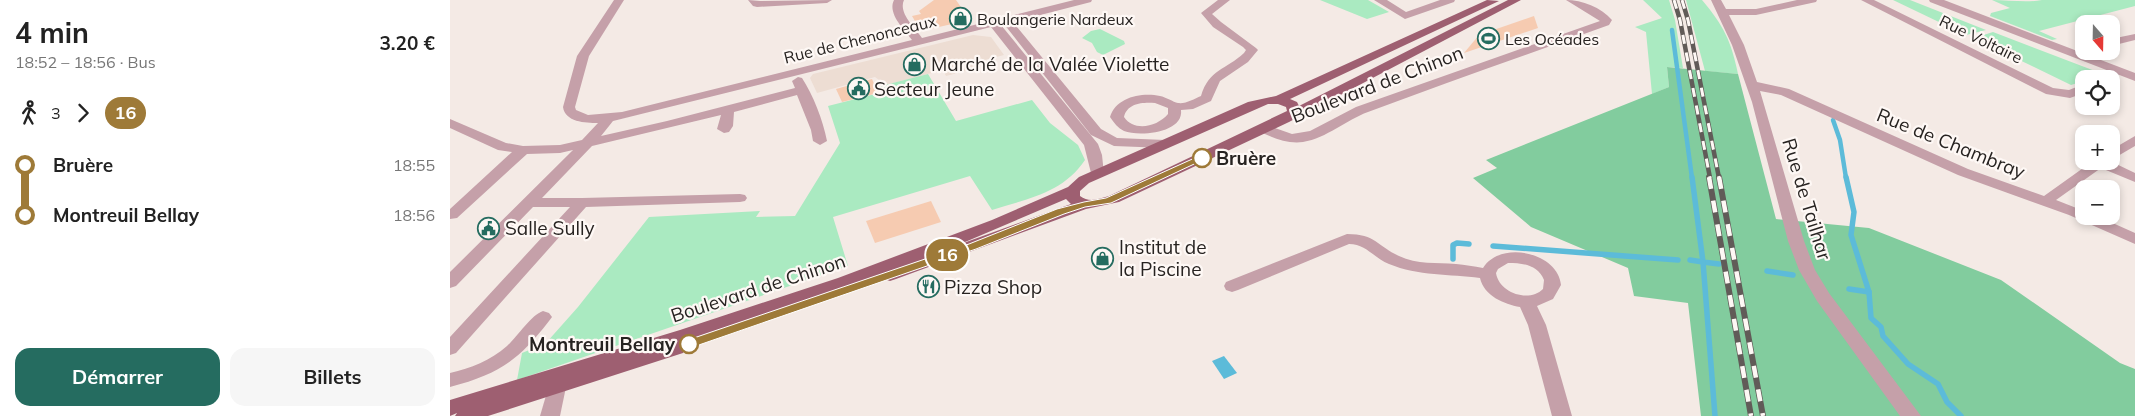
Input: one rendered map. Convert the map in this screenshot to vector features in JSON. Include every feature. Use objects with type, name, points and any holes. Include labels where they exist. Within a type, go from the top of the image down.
[{"type":"main road","name":"Boulevard de Chinon","points":[[450,408],[754,313],[866,274],[1073,190],[1078,184],[1097,174],[1253,105],[1277,100],[1495,0]]},
{"type":"main road","name":"Boulevard de Chinon","points":[[465,416],[876,280],[1084,204],[1097,204],[1114,199],[1264,128],[1516,0]]},
{"type":"main road","points":[[1277,100],[1292,105],[1294,111],[1292,114]]},
{"type":"main road","points":[[1073,190],[1074,200],[1084,204]]},
{"type":"street","points":[[619,0],[582,56],[570,112],[575,116],[594,119],[608,118],[642,110]]},
{"type":"street","points":[[752,0],[756,4],[827,0]]},
{"type":"street","points":[[899,0],[896,4],[898,13],[919,40]]},
{"type":"street","name":"Rue de Chenonceaux","points":[[642,110],[1087,0]]},
{"type":"street","points":[[1174,107],[1188,106],[1206,98],[1212,83],[1231,67],[1246,59],[1252,50],[1245,43],[1228,34],[1206,13],[1225,0]]},
{"type":"street","points":[[1379,0],[1405,16],[1450,0]]},
{"type":"street","name":"Boulevard de Chinon","points":[[1264,128],[1284,138],[1303,138],[1329,128],[1352,113],[1605,23],[1606,20],[1600,15],[1571,0]]},
{"type":"street","points":[[1719,6],[1756,12],[1812,0]]},
{"type":"street","name":"Rue Voltaire","points":[[1866,0],[2050,91],[2070,94],[2075,92]]},
{"type":"street","points":[[1934,0],[2075,51]]},
{"type":"street","name":"Rue de Tailhar","points":[[1719,6],[1738,45],[1752,85],[1796,241],[1807,270],[1829,306],[1911,416]]},
{"type":"street","points":[[1000,23],[1066,84],[1091,127],[1107,140],[1124,143],[1165,144]]},
{"type":"street","points":[[1000,23],[1091,144],[1095,155],[1097,174]]},
{"type":"street","points":[[2120,41],[2135,37]]},
{"type":"street","points":[[2096,60],[2118,70]]},
{"type":"street","points":[[2120,71],[2135,77]]},
{"type":"street","points":[[795,73],[818,130],[820,141]]},
{"type":"street","name":"Rue de Chambray","points":[[1752,85],[1786,92],[1963,172],[2047,202],[2135,239]]},
{"type":"street","points":[[450,123],[491,142],[523,150],[560,149],[588,144],[803,90]]},
{"type":"street","points":[[575,92],[577,103],[585,110],[610,113],[642,110]]},
{"type":"street","points":[[724,128],[726,126],[728,109]]},
{"type":"street","points":[[450,282],[588,144],[608,118]]},
{"type":"street","points":[[2120,150],[2135,140]]},
{"type":"street","points":[[452,215],[523,150]]},
{"type":"street","points":[[2120,169],[2135,178]]},
{"type":"street","points":[[2047,202],[2052,196],[2090,170]]},
{"type":"street","points":[[530,202],[582,203],[740,198]]},
{"type":"street","points":[[450,348],[582,203]]},
{"type":"street","points":[[1232,286],[1347,238],[1360,239],[1378,248],[1393,260],[1420,268],[1455,269],[1488,274]]},
{"type":"street","points":[[1505,258],[1527,259],[1546,269],[1552,276],[1554,284],[1552,290],[1546,296],[1526,302],[1506,297],[1498,292],[1492,287],[1488,274],[1490,267],[1505,258]]},
{"type":"street","points":[[1526,302],[1537,325],[1562,416]]},
{"type":"street","points":[[450,380],[485,369],[507,358],[521,345],[543,317]]},
{"type":"street","points":[[550,416],[557,387]]},
{"type":"shaded area","name":"Marché de la Valée Violette","points":[[973,35],[991,37],[1004,55],[977,62],[980,67],[946,76],[943,70],[886,85],[875,77],[817,93],[810,78],[813,74]]},
{"type":"green space","points":[[1320,0],[1368,0],[1389,12],[1367,19]]},
{"type":"green space","points":[[1643,0],[1669,0],[1675,20],[1683,68],[1667,67],[1669,87],[1652,94],[1646,32],[1635,27],[1662,18]]},
{"type":"green space","points":[[1686,0],[1702,0],[1716,18],[1726,34],[1733,52],[1738,74],[1705,71]]},
{"type":"green space","points":[[1893,0],[1910,0],[1986,30],[1966,35]]},
{"type":"green space","points":[[1992,0],[2135,0],[2135,6],[2100,15],[2075,15],[2075,22],[2039,31],[2057,39],[2052,40],[1990,16],[1991,13],[2010,8]]},
{"type":"green space","points":[[1100,29],[1124,41],[1125,44],[1103,55],[1097,52],[1092,43],[1082,38],[1091,31]]},
{"type":"green space","points":[[1993,32],[2092,70],[2075,70],[2075,84],[2071,85],[1974,38]]},
{"type":"green space","points":[[1667,67],[1738,74],[1776,219],[1869,228],[2001,280],[2120,363],[2135,369],[2135,416],[1701,416],[1688,303],[1634,296],[1628,268],[1531,227],[1473,178],[1497,168],[1486,160],[1669,87]]},
{"type":"green space","points":[[928,74],[956,121],[1032,100],[1050,123],[1078,145],[1085,160],[1066,180],[1055,187],[1031,198],[992,210],[970,176],[833,217],[848,266],[517,380],[522,353],[546,343],[578,307],[649,217],[760,211],[756,217],[795,216],[840,143],[828,106],[883,92],[881,86]]},
{"type":"water","points":[[1224,356],[1237,373],[1224,379],[1212,361]]},
{"type":"building","points":[[934,0],[956,0],[970,20],[921,31],[912,16],[921,14],[919,11]]},
{"type":"building","name":"Les Océades","points":[[1534,16],[1538,28],[1464,53],[1479,35]]},
{"type":"building","name":"Secteur Jeune","points":[[872,79],[878,93],[842,102],[836,89]]},
{"type":"building","points":[[931,201],[941,222],[875,243],[866,221]]},
{"type":"waterway","points":[[1672,30],[1692,178]]},
{"type":"waterway","points":[[1833,120],[1840,140],[1846,178]]},
{"type":"waterway","points":[[1692,177],[1703,262]]},
{"type":"waterway","points":[[1846,177],[1854,212],[1851,235],[1869,292]]},
{"type":"waterway","points":[[1453,259],[1453,245],[1457,243],[1469,244]]},
{"type":"waterway","points":[[1493,246],[1678,260]]},
{"type":"waterway","points":[[1690,260],[1703,262]]},
{"type":"waterway","points":[[1703,262],[1719,264]]},
{"type":"waterway","points":[[1703,262],[1715,416]]},
{"type":"waterway","points":[[1767,271],[1793,275]]},
{"type":"waterway","points":[[1849,289],[1869,292]]},
{"type":"waterway","points":[[1869,292],[1871,318],[1881,327],[1883,336],[1908,364],[1938,384],[1947,402],[1961,416]]},
{"type":"railway","points":[[1674,0],[1680,20],[1710,178]]},
{"type":"railway","points":[[1682,0],[1688,20],[1719,178]]},
{"type":"railway","points":[[1709,177],[1751,416]]},
{"type":"railway","points":[[1719,177],[1763,416]]},
{"type":"bus line","name":"16","points":[[689,344],[972,246],[1060,212],[1084,204],[1097,204],[1108,201],[1202,158]]},
{"type":"place","name":"Boulangerie Nardeux","points":[[961,19]]},
{"type":"place","name":"Les Océades","points":[[1489,39]]},
{"type":"place","name":"Marché de la Valée Violette","points":[[915,64]]},
{"type":"place","name":"Secteur Jeune","points":[[858,89]]},
{"type":"place","name":"Bruère","points":[[1202,158]]},
{"type":"place","name":"Salle Sully","points":[[489,228]]},
{"type":"place","name":"Institut de la Piscine","points":[[1103,258]]},
{"type":"place","name":"Pizza Shop","points":[[928,287]]},
{"type":"place","name":"Montreuil Bellay","points":[[689,344]]}]
